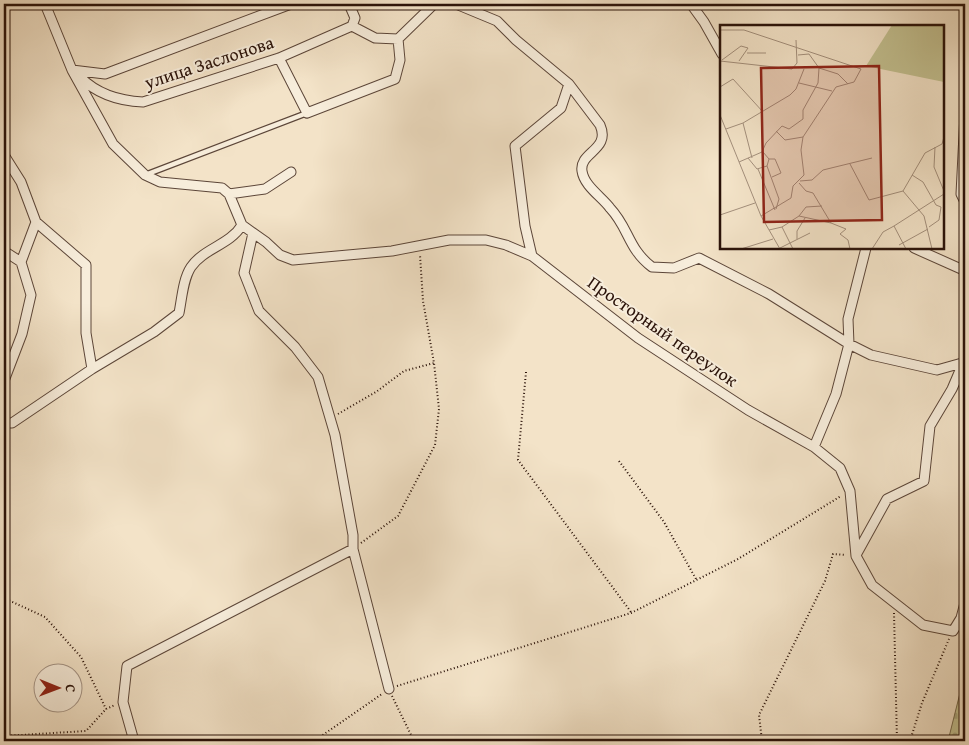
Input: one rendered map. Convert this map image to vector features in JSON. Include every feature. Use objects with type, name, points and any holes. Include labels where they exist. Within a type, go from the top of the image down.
[{"type":"street","points":[[4,423],[12,423],[92,369],[154,332],[179,313],[190,268],[200,257],[236,235],[242,225],[229,194],[222,188],[160,182],[146,175],[113,144],[72,70],[45,4]]},
{"type":"street","name":"улица Заслонова","points":[[72,70],[105,74],[291,4]]},
{"type":"street","points":[[349,4],[355,18],[352,26],[375,38],[398,39],[434,4]]},
{"type":"street","points":[[456,4],[497,21],[516,40],[569,84],[603,132],[601,144],[583,162],[582,172],[594,192],[621,221],[633,248],[641,259],[652,267],[674,268],[699,258],[769,294],[849,344],[871,355],[937,370],[963,362]]},
{"type":"street","points":[[692,4],[720,50]]},
{"type":"street","name":"улица Заслонова","points":[[72,70],[88,86],[107,95],[123,101],[143,102],[279,58],[352,26]]},
{"type":"street","points":[[279,58],[308,113],[395,79],[400,60],[398,39]]},
{"type":"street","points":[[532,256],[525,226],[515,146],[561,108],[569,84]]},
{"type":"street","points":[[963,198],[965,114]]},
{"type":"street","points":[[4,156],[21,182],[36,222],[86,265],[86,333],[92,369]]},
{"type":"street","points":[[229,194],[265,189],[291,172]]},
{"type":"street","points":[[4,381],[22,334],[31,295],[21,262],[36,222]]},
{"type":"street","name":"Просторный переулок","points":[[242,225],[253,232],[280,256],[293,260],[392,251],[449,240],[486,240],[506,244],[532,256],[638,338],[748,410],[814,448],[840,468],[850,491],[856,556],[872,585],[923,625],[953,631]]},
{"type":"street","points":[[253,232],[244,273],[258,311],[295,347],[318,377],[330,419],[347,497],[353,535],[352,549],[389,689]]},
{"type":"street","points":[[814,448],[836,394],[849,344],[848,319],[866,249]]},
{"type":"street","points":[[916,249],[961,269]]},
{"type":"street","points":[[4,251],[21,262]]},
{"type":"street","points":[[856,556],[886,499],[924,481],[930,426],[952,389],[963,362]]},
{"type":"street","points":[[134,741],[123,702],[127,666],[352,549]]},
{"type":"street","points":[[953,631],[961,618],[965,603]]},
{"type":"lane","points":[[146,175],[308,113]]},
{"type":"path","points":[[352,549],[398,516],[435,445],[439,409],[434,363],[423,301],[419,245]]},
{"type":"path","points":[[330,419],[376,392],[404,371],[434,363]]},
{"type":"path","points":[[526,372],[518,460],[631,613]]},
{"type":"path","points":[[619,461],[664,522],[696,579]]},
{"type":"path","points":[[314,741],[389,689],[631,613],[738,559],[850,491]]},
{"type":"path","points":[[762,741],[759,715],[825,581],[834,554],[856,556]]},
{"type":"path","points":[[4,596],[6,599],[45,617],[81,657],[106,709]]},
{"type":"path","points":[[894,604],[897,741]]},
{"type":"path","points":[[910,741],[922,703],[953,631]]},
{"type":"path","points":[[389,689],[414,741]]},
{"type":"path","points":[[4,736],[86,731],[106,709],[123,702]]},
{"type":"green space","points":[[965,673],[965,741],[948,741]]}]
